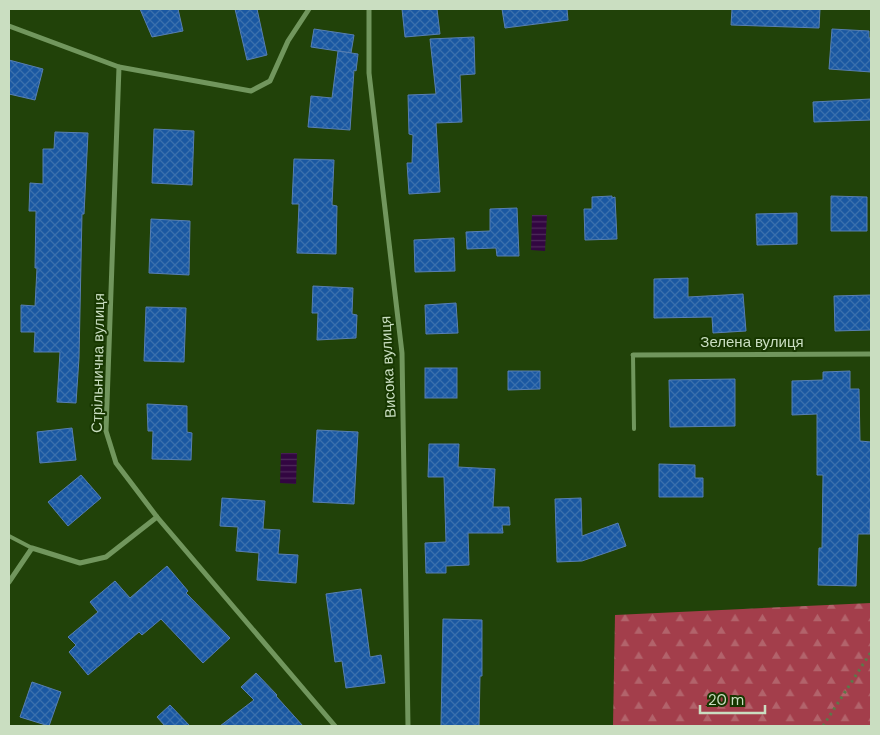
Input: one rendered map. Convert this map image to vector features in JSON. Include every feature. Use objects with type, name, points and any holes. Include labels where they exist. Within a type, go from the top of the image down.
[{"type":"street","points":[[9,26],[119,67],[252,91],[270,81],[288,40],[309,9]]},
{"type":"street","name":"Висока вулиця","points":[[369,9],[369,73],[402,353],[408,726]]},
{"type":"street","name":"Стрільнична вулиця","points":[[119,67],[106,431],[116,463],[157,517],[335,726]]},
{"type":"street","name":"Зелена вулиця","points":[[632,356],[871,354]]},
{"type":"street","points":[[9,582],[32,548],[80,563],[106,557],[157,517]]},
{"type":"lane","points":[[632,356],[634,429]]},
{"type":"lane","points":[[9,536],[32,548]]},
{"type":"path","points":[[823,726],[871,652]]},
{"type":"green space","points":[[871,603],[871,726],[613,726],[615,615]]},
{"type":"shaded area","points":[[532,215],[547,215],[545,251],[531,250]]},
{"type":"shaded area","points":[[281,453],[297,453],[296,484],[280,483]]},
{"type":"building","points":[[140,9],[178,9],[183,31],[152,37]]},
{"type":"building","points":[[235,9],[257,9],[267,55],[247,60]]},
{"type":"building","points":[[402,9],[437,9],[440,34],[405,37]]},
{"type":"building","points":[[502,9],[567,9],[568,20],[505,28]]},
{"type":"building","points":[[732,9],[820,9],[819,28],[731,25]]},
{"type":"building","points":[[314,29],[354,35],[351,53],[311,47]]},
{"type":"building","points":[[832,29],[869,31],[869,38],[871,38],[871,72],[829,69]]},
{"type":"building","points":[[474,37],[475,74],[460,75],[462,122],[436,123],[440,192],[409,194],[407,163],[412,163],[413,135],[409,134],[408,95],[436,94],[430,39]]},
{"type":"building","points":[[338,51],[358,54],[356,71],[354,70],[350,130],[308,127],[311,96],[332,98]]},
{"type":"building","points":[[9,60],[43,69],[35,100],[9,94]]},
{"type":"building","points":[[871,99],[871,120],[814,122],[813,102]]},
{"type":"building","points":[[154,129],[194,131],[192,185],[152,183]]},
{"type":"building","points":[[55,132],[88,133],[84,214],[82,214],[79,358],[76,403],[57,402],[60,352],[34,352],[35,332],[21,332],[21,305],[35,306],[37,268],[35,268],[36,211],[29,211],[30,183],[43,184],[43,149],[54,149]]},
{"type":"building","points":[[294,159],[334,160],[332,205],[337,206],[336,254],[297,253],[299,204],[292,204]]},
{"type":"building","points":[[612,196],[612,198],[615,197],[617,239],[585,240],[584,209],[592,209],[592,197]]},
{"type":"building","points":[[831,196],[867,197],[867,231],[831,231]]},
{"type":"building","points":[[517,208],[519,256],[497,256],[496,248],[467,249],[466,232],[490,231],[490,209]]},
{"type":"building","points":[[797,213],[797,244],[757,245],[756,214]]},
{"type":"building","points":[[151,219],[190,221],[189,275],[149,273]]},
{"type":"building","points":[[454,238],[455,271],[415,272],[414,240]]},
{"type":"building","points":[[688,278],[688,297],[743,294],[746,331],[713,333],[712,317],[654,318],[654,279]]},
{"type":"building","points":[[313,286],[353,288],[352,314],[357,315],[356,338],[317,340],[318,313],[312,313]]},
{"type":"building","points":[[871,295],[871,330],[835,331],[834,296]]},
{"type":"building","points":[[456,303],[458,333],[426,334],[425,305]]},
{"type":"building","points":[[146,307],[186,308],[184,362],[144,361]]},
{"type":"building","points":[[425,368],[457,368],[457,398],[425,398]]},
{"type":"building","points":[[508,371],[540,371],[540,389],[508,390]]},
{"type":"building","points":[[850,371],[850,389],[859,389],[860,441],[871,442],[870,534],[858,534],[856,586],[818,585],[819,548],[822,548],[823,475],[817,475],[817,414],[792,415],[792,381],[823,380],[823,372]]},
{"type":"building","points":[[735,379],[735,426],[670,427],[669,380]]},
{"type":"building","points":[[147,404],[187,406],[187,432],[192,433],[191,460],[152,459],[153,431],[148,431]]},
{"type":"building","points":[[72,428],[76,460],[40,463],[37,432]]},
{"type":"building","points":[[317,430],[358,432],[354,504],[313,502]]},
{"type":"building","points":[[429,444],[459,444],[458,467],[495,469],[493,507],[509,507],[510,525],[502,525],[503,533],[468,533],[469,565],[446,566],[446,573],[426,573],[425,543],[446,542],[444,477],[428,477]]},
{"type":"building","points":[[659,464],[695,465],[695,478],[703,478],[703,497],[659,497]]},
{"type":"building","points":[[81,475],[101,498],[68,526],[48,502]]},
{"type":"building","points":[[222,498],[265,501],[263,529],[280,530],[278,554],[298,555],[296,583],[257,580],[259,553],[236,551],[238,527],[220,526]]},
{"type":"building","points":[[581,498],[582,536],[618,523],[626,546],[582,561],[557,562],[555,499]]},
{"type":"building","points":[[167,566],[188,591],[186,593],[230,638],[203,663],[161,619],[142,635],[139,632],[88,675],[69,652],[76,645],[68,637],[98,612],[90,602],[115,581],[130,598]]},
{"type":"building","points":[[361,589],[370,657],[381,655],[385,683],[346,688],[342,661],[335,662],[326,594]]},
{"type":"building","points":[[443,619],[482,620],[482,676],[480,676],[479,726],[441,726]]},
{"type":"building","points":[[256,673],[303,726],[220,726],[254,700],[241,687]]},
{"type":"building","points":[[32,682],[61,692],[49,726],[20,717]]},
{"type":"building","points":[[170,705],[190,726],[165,726],[157,717]]}]
